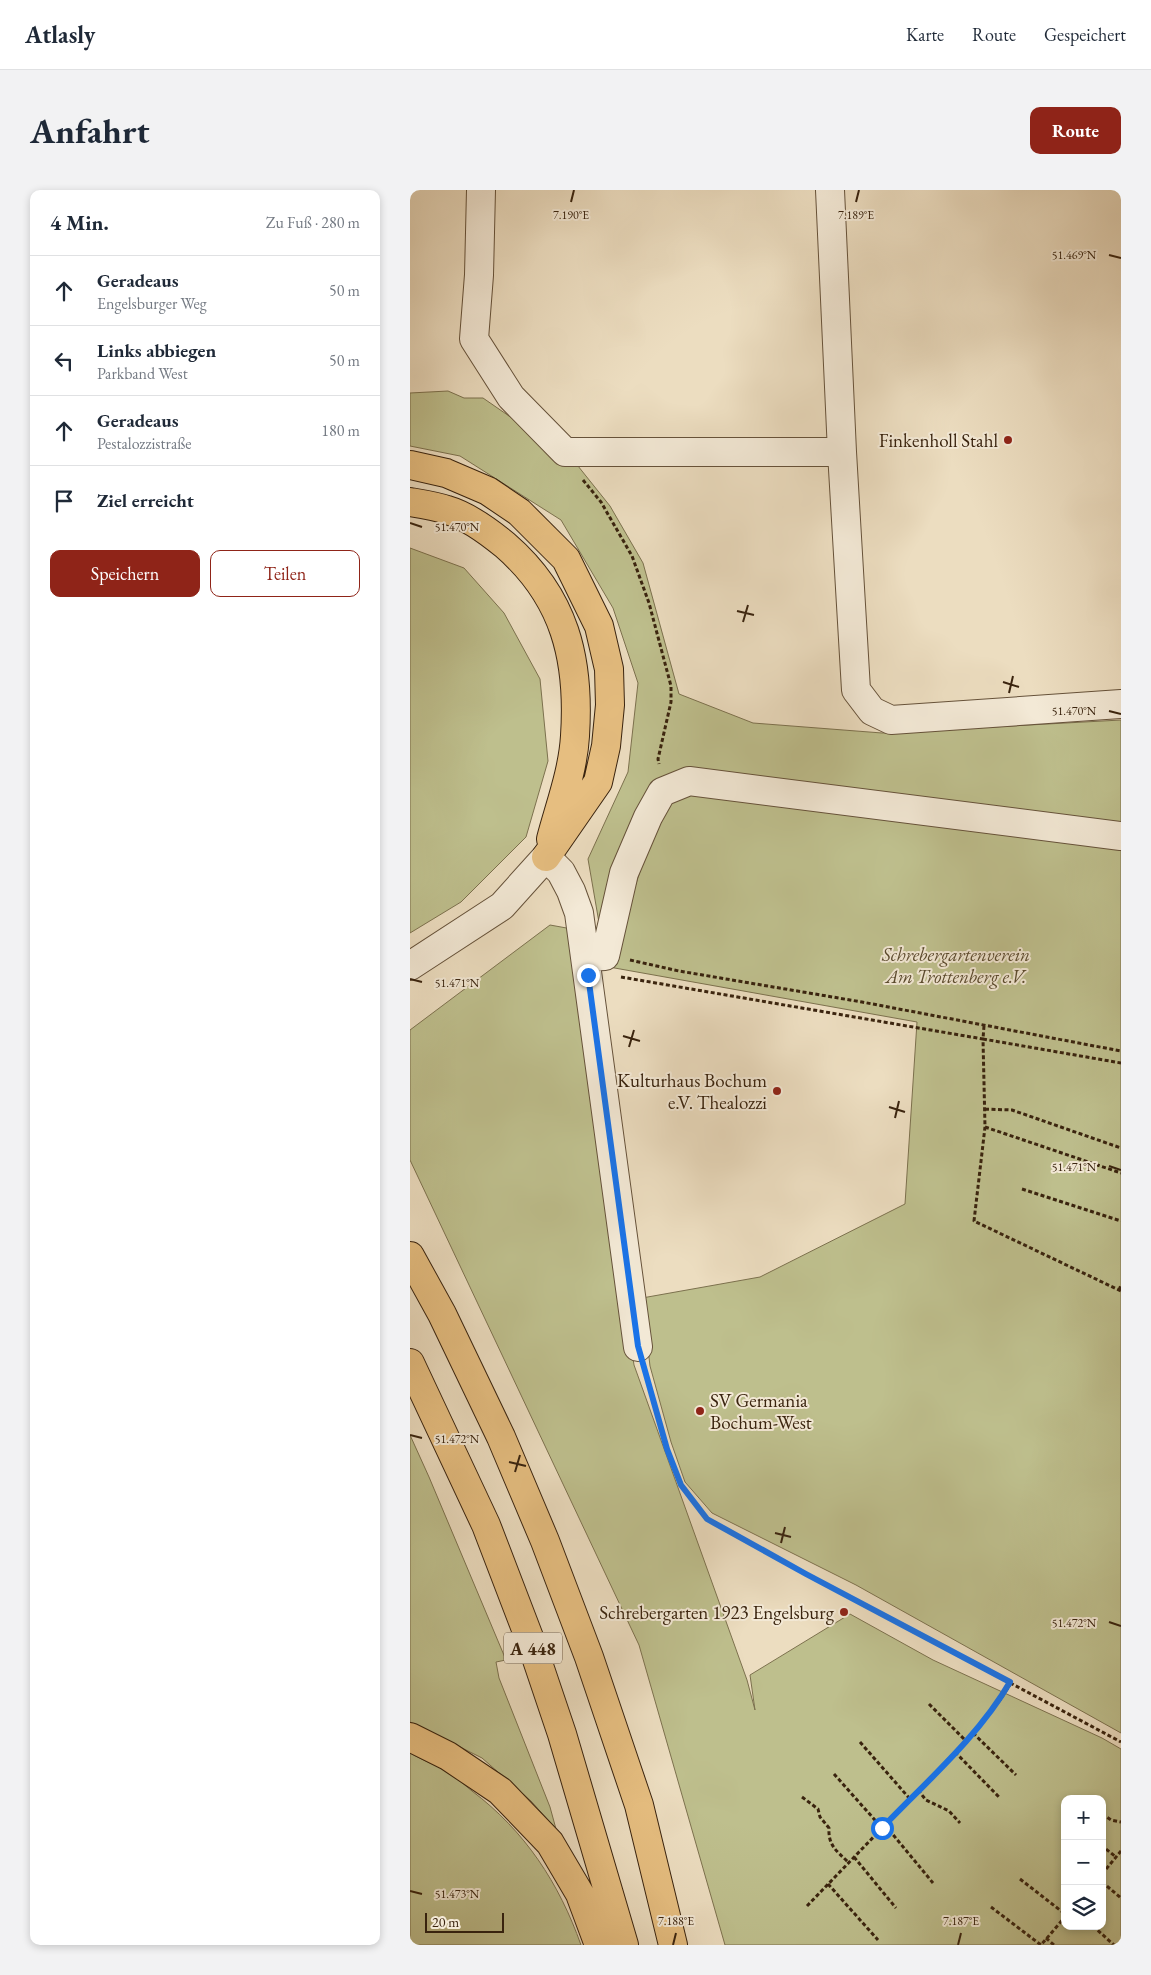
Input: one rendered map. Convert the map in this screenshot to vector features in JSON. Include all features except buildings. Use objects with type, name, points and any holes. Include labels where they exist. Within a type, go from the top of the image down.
[{"type":"highway","points":[[410,465],[446,473],[488,491],[520,512],[566,559],[599,626],[609,669],[610,704],[606,746],[598,782],[546,857]]},
{"type":"highway","points":[[410,502],[448,510],[486,530],[518,557],[538,580],[559,614],[572,657],[576,698],[575,737],[570,766],[546,857]]},
{"type":"highway","name":"A 448","points":[[410,1256],[442,1314],[501,1437],[590,1657],[639,1805],[673,1945]]},
{"type":"highway","name":"A 448","points":[[410,1363],[486,1525],[532,1646],[562,1734],[624,1945]]},
{"type":"highway","points":[[410,1737],[448,1756],[500,1791],[550,1843],[580,1894],[599,1945]]},
{"type":"street","points":[[481,190],[479,275],[474,339],[511,397],[565,452],[842,452]]},
{"type":"street","points":[[830,190],[842,452],[856,690],[872,711],[891,720],[1121,704]]},
{"type":"street","points":[[593,963],[624,873],[648,817],[662,792],[689,781],[1121,836]]},
{"type":"street","points":[[410,966],[502,906],[546,857],[561,872],[571,891],[579,913],[593,963],[638,1346]]},
{"type":"path","points":[[565,452],[571,464],[601,502],[632,556],[649,603],[671,686],[671,702],[658,759],[662,792]]},
{"type":"path","points":[[593,963],[679,971],[862,1002],[1121,1051]]},
{"type":"path","points":[[593,963],[610,976],[1121,1063]]},
{"type":"path","points":[[984,1026],[985,1126],[974,1221],[1120,1291],[1121,1285]]},
{"type":"path","points":[[985,1110],[1012,1110],[1121,1148]]},
{"type":"path","points":[[985,1126],[1121,1174]]},
{"type":"path","points":[[1022,1189],[1121,1221]]},
{"type":"path","points":[[638,1346],[667,1449],[681,1485],[707,1519],[1121,1742]]},
{"type":"path","points":[[807,1906],[966,1741],[1000,1700],[1010,1682]]},
{"type":"path","points":[[929,1704],[966,1741]]},
{"type":"path","points":[[973,1733],[1016,1775]]},
{"type":"path","points":[[860,1742],[910,1799]]},
{"type":"path","points":[[955,1752],[999,1797]]},
{"type":"path","points":[[834,1774],[933,1883]]},
{"type":"path","points":[[918,1790],[926,1800],[950,1811],[960,1823]]},
{"type":"path","points":[[802,1797],[818,1809],[820,1818],[829,1828],[828,1840],[848,1862]]},
{"type":"path","points":[[1106,1817],[1121,1822]]},
{"type":"path","points":[[1106,1849],[1116,1857]]},
{"type":"path","points":[[1106,1869],[1121,1851]]},
{"type":"path","points":[[854,1857],[896,1908]]},
{"type":"path","points":[[1020,1879],[1061,1913]]},
{"type":"path","points":[[828,1884],[878,1940]]},
{"type":"path","points":[[1106,1885],[1121,1898]]},
{"type":"path","points":[[991,1907],[1041,1945],[1061,1921]]},
{"type":"path","points":[[1097,1930],[1114,1945]]},
{"type":"path","points":[[1046,1938],[1054,1945]]},
{"type":"green space","name":"Schrebergartenverein Am Trottenberg e.V.","points":[[448,391],[464,398],[483,398],[574,461],[610,506],[643,563],[679,694],[753,723],[882,733],[1121,720],[1121,1733],[856,1585],[712,1513],[685,1482],[671,1442],[650,1366],[642,1298],[760,1277],[905,1204],[917,1022],[609,967],[643,862],[602,940],[588,859],[628,772],[638,683],[613,608],[561,520],[460,456],[410,446],[410,393]]},
{"type":"green space","points":[[410,548],[464,568],[504,613],[540,679],[548,761],[526,837],[461,902],[410,933]]},
{"type":"green space","points":[[550,925],[572,929],[593,1093],[634,1365],[747,1680],[755,1710],[750,1675],[850,1614],[933,1660],[1102,1738],[1121,1749],[1121,1945],[725,1945],[639,1645],[410,1160],[410,1030]]},
{"type":"green space","points":[[410,1435],[506,1660],[496,1662],[499,1678],[550,1807],[556,1829],[531,1801],[482,1758],[410,1722]]},
{"type":"green space","points":[[410,1753],[454,1776],[508,1823],[524,1841],[551,1880],[562,1900],[581,1945],[410,1945]]},
{"type":"place","name":"Finkenholl Stahl","points":[[1008,440]]},
{"type":"place","name":"Kulturhaus Bochum e.V. Thealozzi","points":[[777,1091]]},
{"type":"place","name":"SV Germania Bochum-West","points":[[700,1411]]},
{"type":"place","name":"Schrebergarten 1923 Engelsburg","points":[[844,1612]]},
{"type":"route","points":[[588,975],[638,1346],[667,1449],[681,1485],[707,1519],[806,1574],[1010,1682],[1000,1700],[973,1733],[882,1828]]}]
